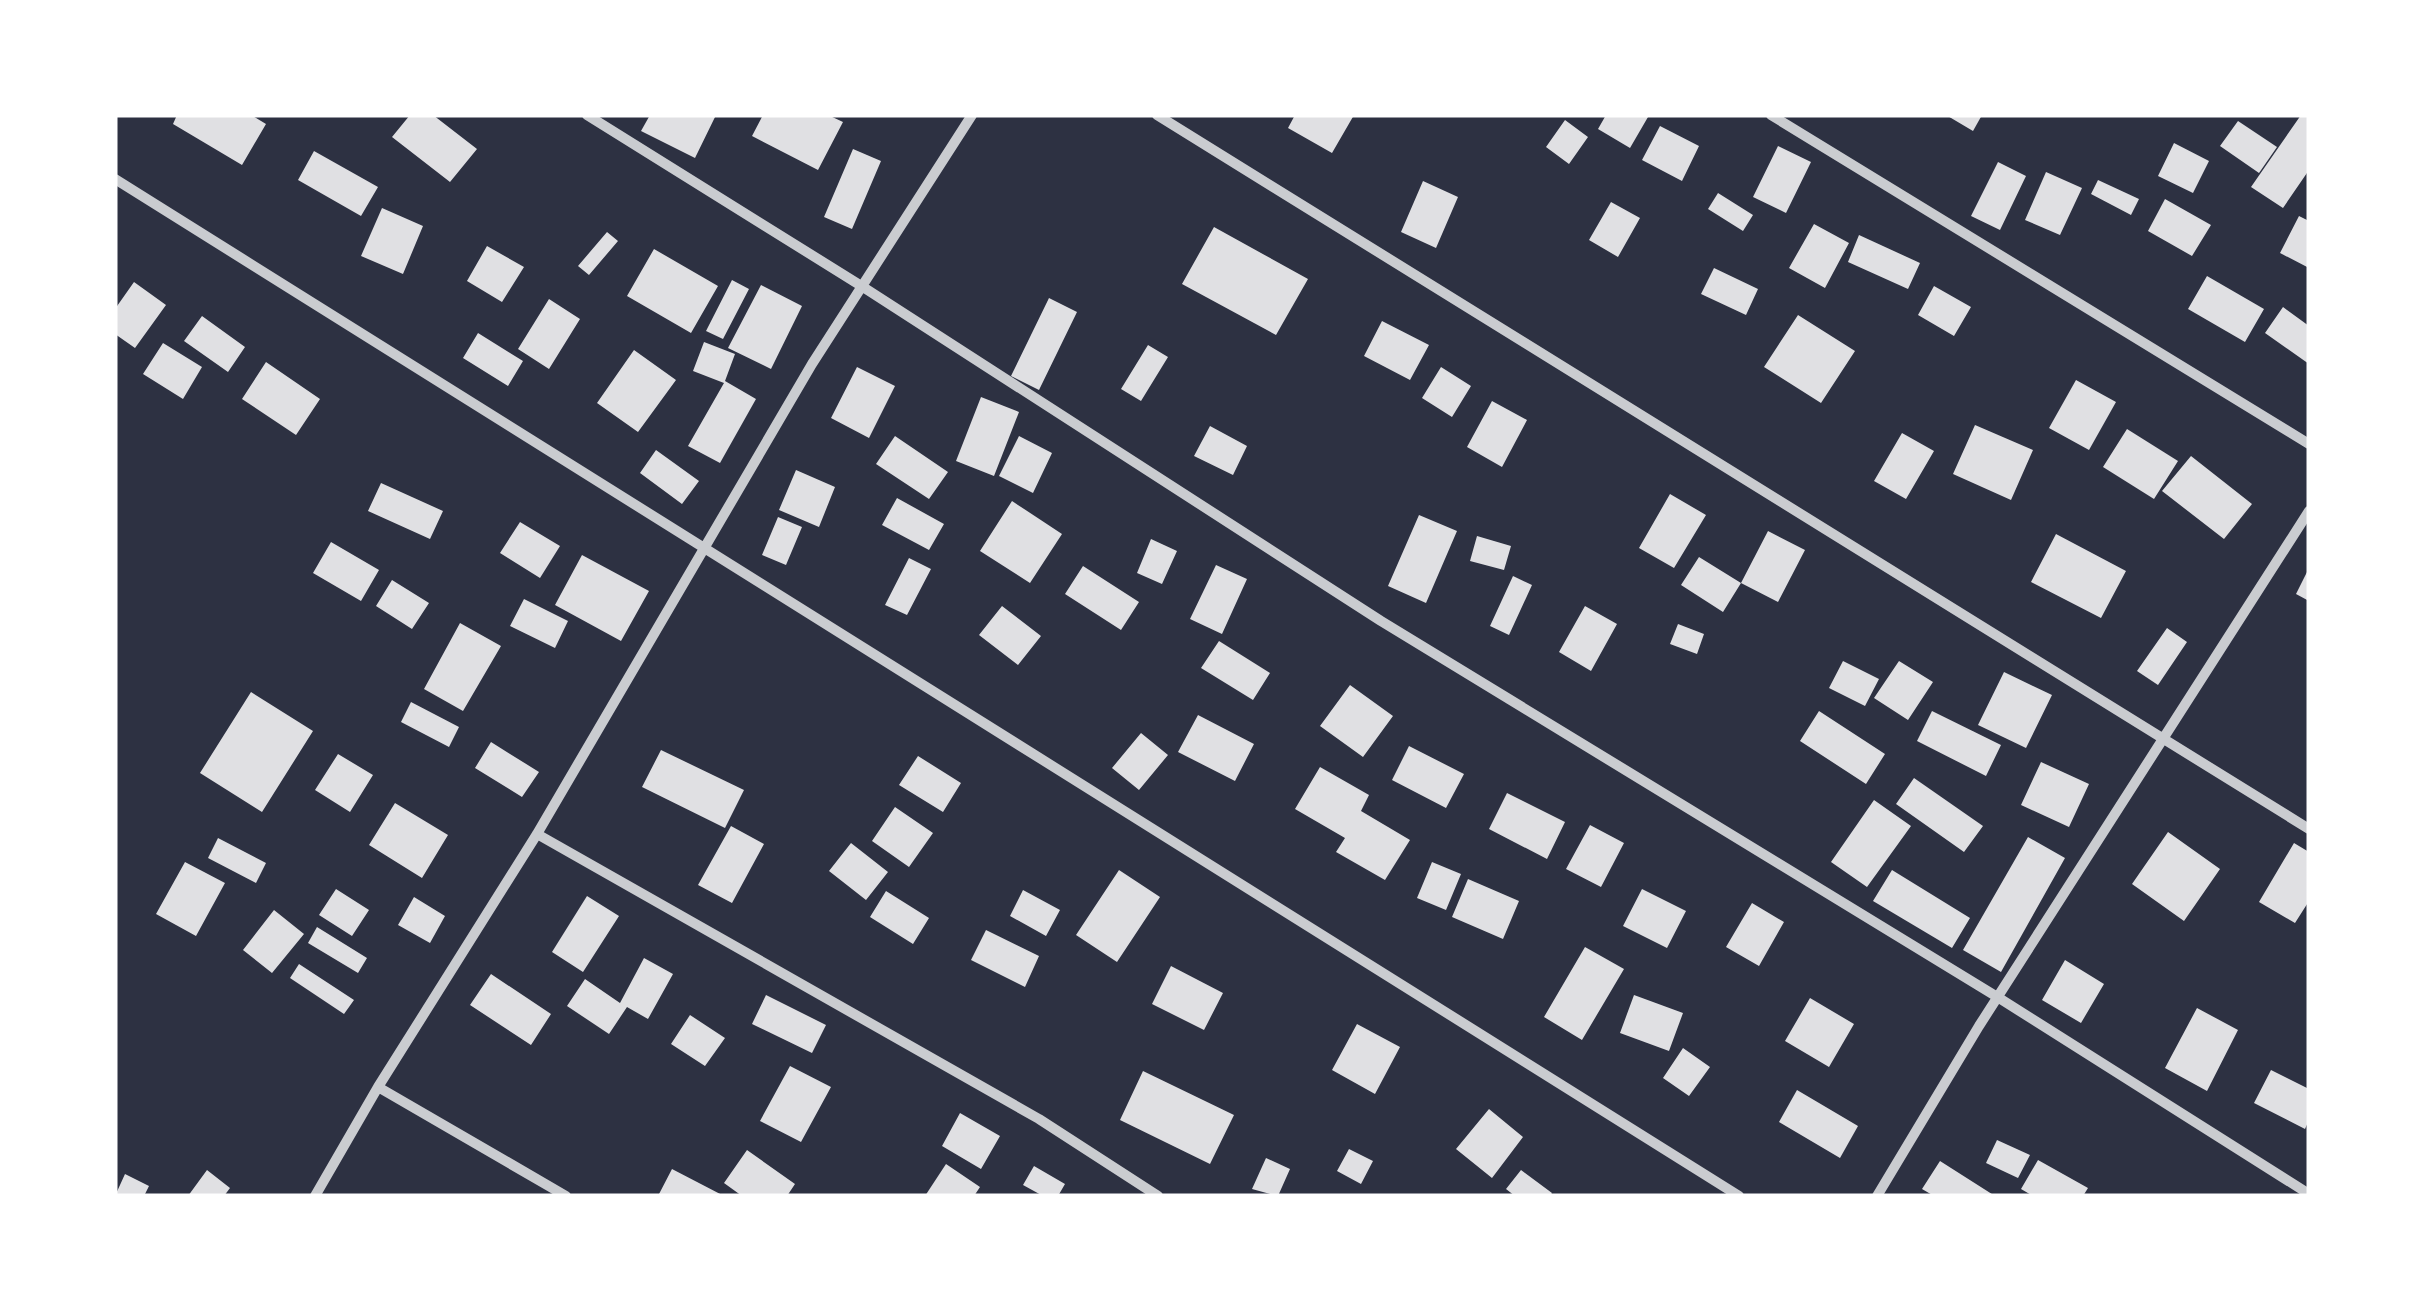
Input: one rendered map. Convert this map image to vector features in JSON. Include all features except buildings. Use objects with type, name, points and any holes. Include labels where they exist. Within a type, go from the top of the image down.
[{"type":"street","points":[[588,115],[863,286],[1381,620],[1998,998],[2309,1194]]},
{"type":"street","points":[[315,1196],[378,1087],[537,834],[812,364],[972,115]]},
{"type":"street","points":[[1157,115],[2309,829]]},
{"type":"street","points":[[1771,115],[2309,444]]},
{"type":"street","points":[[115,178],[1739,1196]]},
{"type":"street","points":[[1876,1196],[2309,511]]},
{"type":"street","points":[[537,834],[1039,1119],[1158,1196]]},
{"type":"street","points":[[378,1087],[566,1196]]}]
